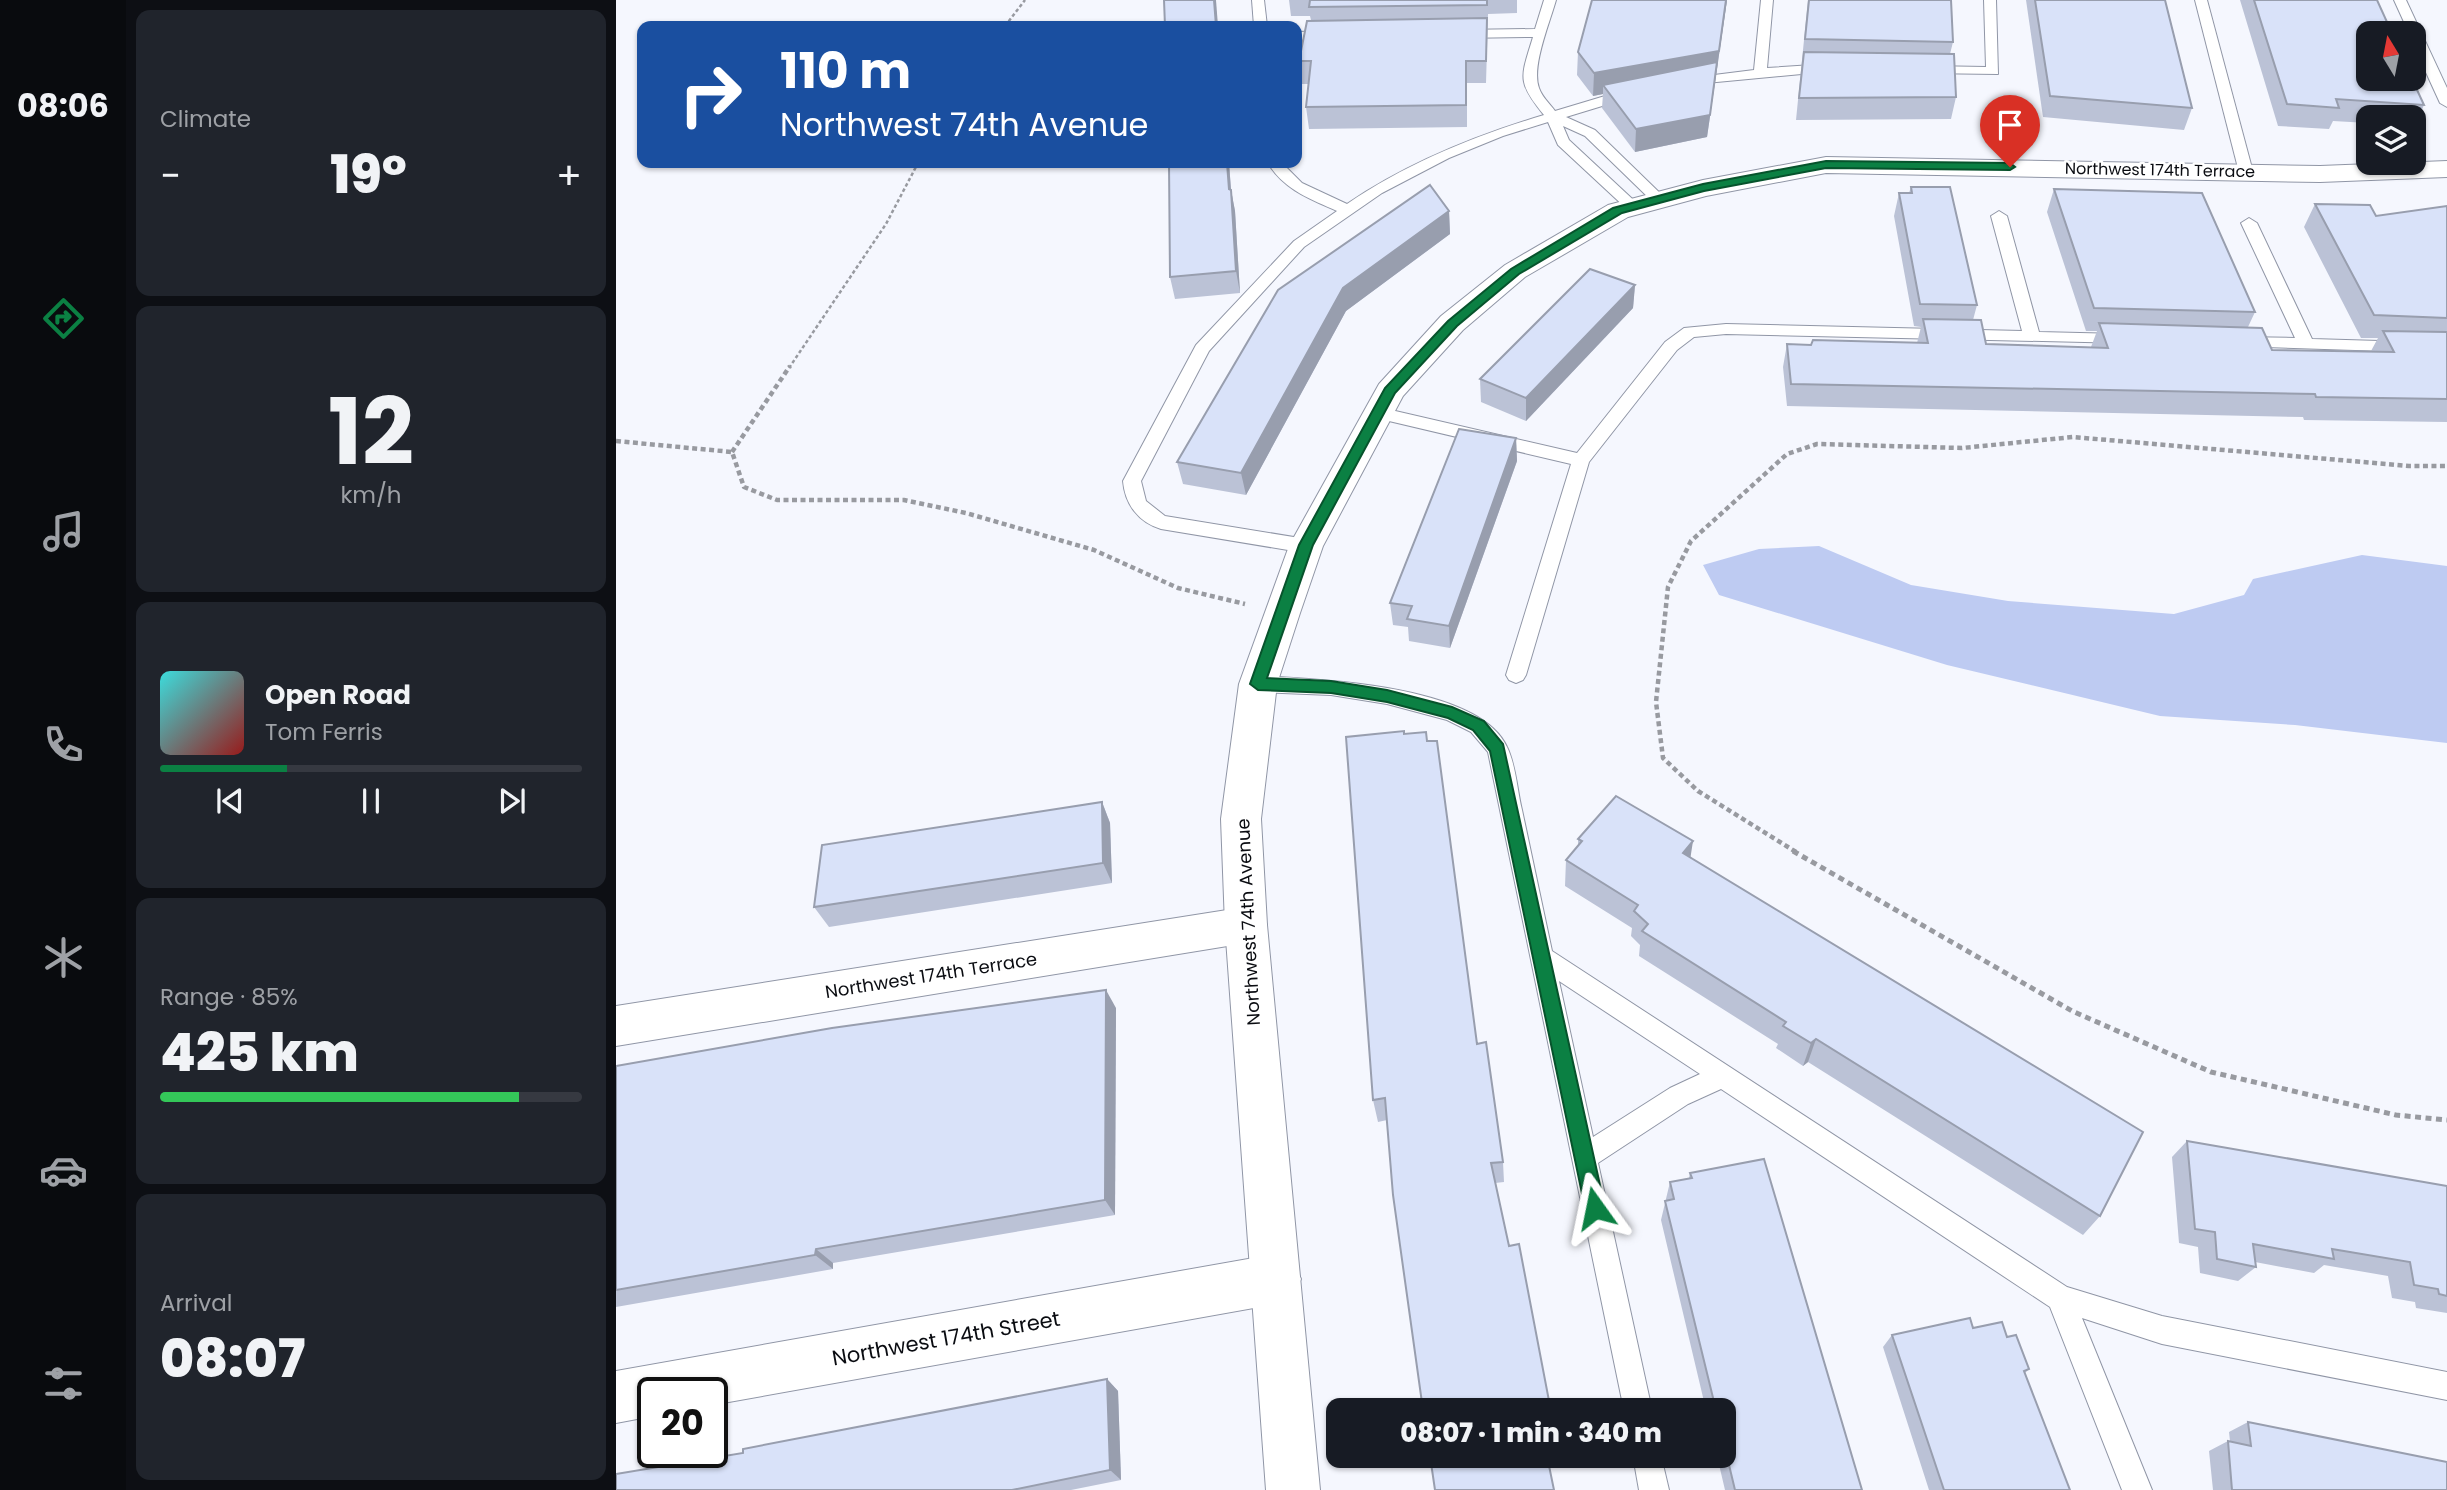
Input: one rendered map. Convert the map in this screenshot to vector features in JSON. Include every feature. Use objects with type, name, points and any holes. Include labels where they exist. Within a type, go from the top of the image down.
[{"type":"street","name":"Northwest 174th Terrace","points":[[1452,323],[1515,271],[1618,211],[1703,188],[1826,165],[2320,174],[2447,169]]},
{"type":"street","name":"Northwest 74th Avenue","points":[[1293,1490],[1246,925],[1241,819],[1258,684],[1306,545],[1390,391],[1452,323]]},
{"type":"street","name":"Northwest 174th Terrace","points":[[616,1026],[1246,925]]},
{"type":"street","name":"Northwest 174th Street","points":[[616,1397],[1276,1279]]},
{"type":"lane","points":[[1258,0],[1260,21]]},
{"type":"lane","points":[[1550,0],[1529,79],[1532,93],[1552,116],[1563,142],[1633,207]]},
{"type":"lane","points":[[1759,73],[1767,0]]},
{"type":"lane","points":[[1917,70],[1993,71],[1990,0]]},
{"type":"lane","points":[[2201,0],[2246,172]]},
{"type":"lane","points":[[2400,0],[2447,103]]},
{"type":"lane","points":[[1446,34],[1540,33]]},
{"type":"lane","points":[[1302,36],[1351,35]]},
{"type":"lane","points":[[1680,84],[1800,68],[1840,68]]},
{"type":"lane","points":[[1306,545],[1161,522],[1142,512],[1132,498],[1132,481],[1202,349],[1299,244],[1377,190],[1444,155],[1498,133],[1642,90]]},
{"type":"lane","points":[[1552,116],[1590,133],[1660,200]]},
{"type":"lane","points":[[1279,168],[1290,182],[1348,210]]},
{"type":"lane","points":[[1998,216],[2032,337]]},
{"type":"lane","points":[[2249,223],[2306,344]]},
{"type":"lane","points":[[1516,675],[1581,460],[1671,346],[1690,332],[1726,329],[2142,340]]},
{"type":"lane","points":[[2224,342],[2447,348]]},
{"type":"lane","points":[[1378,413],[1581,460]]},
{"type":"lane","points":[[1258,684],[1331,687],[1387,696],[1452,713],[1478,726],[1498,749],[1635,1398]]},
{"type":"lane","points":[[1542,957],[2060,1298],[2162,1330],[2447,1386]]},
{"type":"lane","points":[[1585,1157],[1679,1096],[1723,1076]]},
{"type":"lane","points":[[2060,1298],[2137,1490]]},
{"type":"lane","points":[[1649,1468],[1654,1490]]},
{"type":"path","points":[[1008,21],[1025,0]]},
{"type":"path","points":[[732,452],[886,225],[915,168]]},
{"type":"path","points":[[2447,466],[2409,466],[2073,437],[1962,447],[1817,444],[1787,454],[1691,541],[1668,587],[1656,702],[1663,758],[1698,791],[1771,838],[2072,1012],[2211,1072],[2396,1115],[2447,1121]]},
{"type":"path","points":[[616,441],[732,452]]},
{"type":"path","points":[[732,452],[744,487],[777,500],[904,500],[966,513],[1094,550],[1178,588],[1282,613]]},
{"type":"water","points":[[1819,546],[1911,585],[2008,601],[2174,614],[2244,595],[2253,579],[2362,555],[2447,566],[2447,743],[2295,725],[2160,716],[1947,665],[1719,595],[1703,565],[1759,549]]},
{"type":"building","points":[[1164,0],[1214,0],[1216,21],[1165,21]]},
{"type":"building","points":[[1310,0],[1487,0],[1487,5],[1309,7]]},
{"type":"building","points":[[1592,0],[1726,0],[1719,51],[1594,73],[1578,52]]},
{"type":"building","points":[[1809,0],[1951,0],[1953,42],[1805,39]]},
{"type":"building","points":[[2035,0],[2165,0],[2192,108],[2050,96]]},
{"type":"building","points":[[2254,0],[2377,0],[2387,21],[2356,21],[2356,91],[2418,91],[2424,105],[2336,99],[2339,108],[2287,104]]},
{"type":"building","points":[[1487,18],[1486,61],[1466,61],[1466,105],[1306,107],[1311,61],[1302,61],[1302,46],[1307,21]]},
{"type":"building","points":[[1804,52],[1954,54],[1956,97],[1799,98]]},
{"type":"building","points":[[1717,62],[1710,115],[1636,129],[1603,85]]},
{"type":"building","points":[[1169,168],[1227,168],[1236,271],[1170,277]]},
{"type":"building","points":[[1430,185],[1449,211],[1343,288],[1241,473],[1177,462],[1278,290]]},
{"type":"building","points":[[1911,187],[1950,187],[1977,305],[1920,304],[1899,193],[1912,193]]},
{"type":"building","points":[[2054,189],[2202,193],[2255,312],[2094,308]]},
{"type":"building","points":[[2315,204],[2370,205],[2376,216],[2447,206],[2447,318],[2374,315]]},
{"type":"building","points":[[1590,269],[1635,285],[1526,398],[1480,379]]},
{"type":"building","points":[[1923,319],[1981,320],[1986,344],[2108,348],[2099,323],[2262,328],[2272,350],[2394,352],[2383,331],[2447,332],[2447,399],[1791,384],[1787,344],[1811,345],[1813,340],[1928,343]]},
{"type":"building","points":[[1459,429],[1516,438],[1449,626],[1407,619],[1412,606],[1390,603]]},
{"type":"building","points":[[1404,731],[1404,734],[1426,732],[1427,741],[1437,741],[1477,1044],[1486,1042],[1503,1162],[1491,1163],[1509,1246],[1519,1244],[1548,1398],[1421,1398],[1393,1195],[1385,1098],[1373,1100],[1346,737]]},
{"type":"building","points":[[1616,796],[1693,841],[1683,853],[2143,1132],[2100,1216],[1816,1039],[1811,1043],[1783,1026],[1786,1022],[1642,931],[1648,924],[1634,911],[1638,905],[1566,860],[1582,841],[1578,839]]},
{"type":"building","points":[[1102,802],[1103,863],[814,907],[822,845]]},
{"type":"building","points":[[1106,990],[1105,1200],[816,1249],[815,1255],[616,1290],[616,1066],[832,1028]]},
{"type":"building","points":[[2187,1141],[2447,1186],[2447,1296],[2439,1294],[2438,1289],[2414,1285],[2410,1262],[2332,1249],[2334,1259],[2253,1244],[2256,1267],[2217,1259],[2215,1232],[2195,1229]]},
{"type":"building","points":[[1764,1159],[1862,1490],[1735,1490],[1730,1468],[1736,1468],[1736,1398],[1713,1398],[1665,1201],[1674,1199],[1670,1182],[1692,1178],[1690,1173]]},
{"type":"building","points":[[1970,1318],[1973,1328],[2002,1322],[2007,1337],[2016,1335],[2029,1369],[2024,1371],[2070,1490],[1944,1490],[1892,1335]]},
{"type":"building","points":[[1107,1379],[1110,1470],[1012,1490],[616,1490],[616,1474],[652,1468],[728,1468],[728,1455],[743,1453],[743,1449]]},
{"type":"building","points":[[2248,1422],[2447,1462],[2447,1490],[2232,1490],[2228,1441],[2251,1446]]},
{"type":"building","points":[[1432,1468],[1549,1468],[1554,1490],[1435,1490]]},
{"type":"route","points":[[1595,1208],[1498,749],[1478,726],[1452,713],[1387,696],[1331,687],[1258,684],[1306,545],[1390,391],[1452,323],[1515,271],[1618,211],[1703,188],[1826,165],[2010,167]]}]
